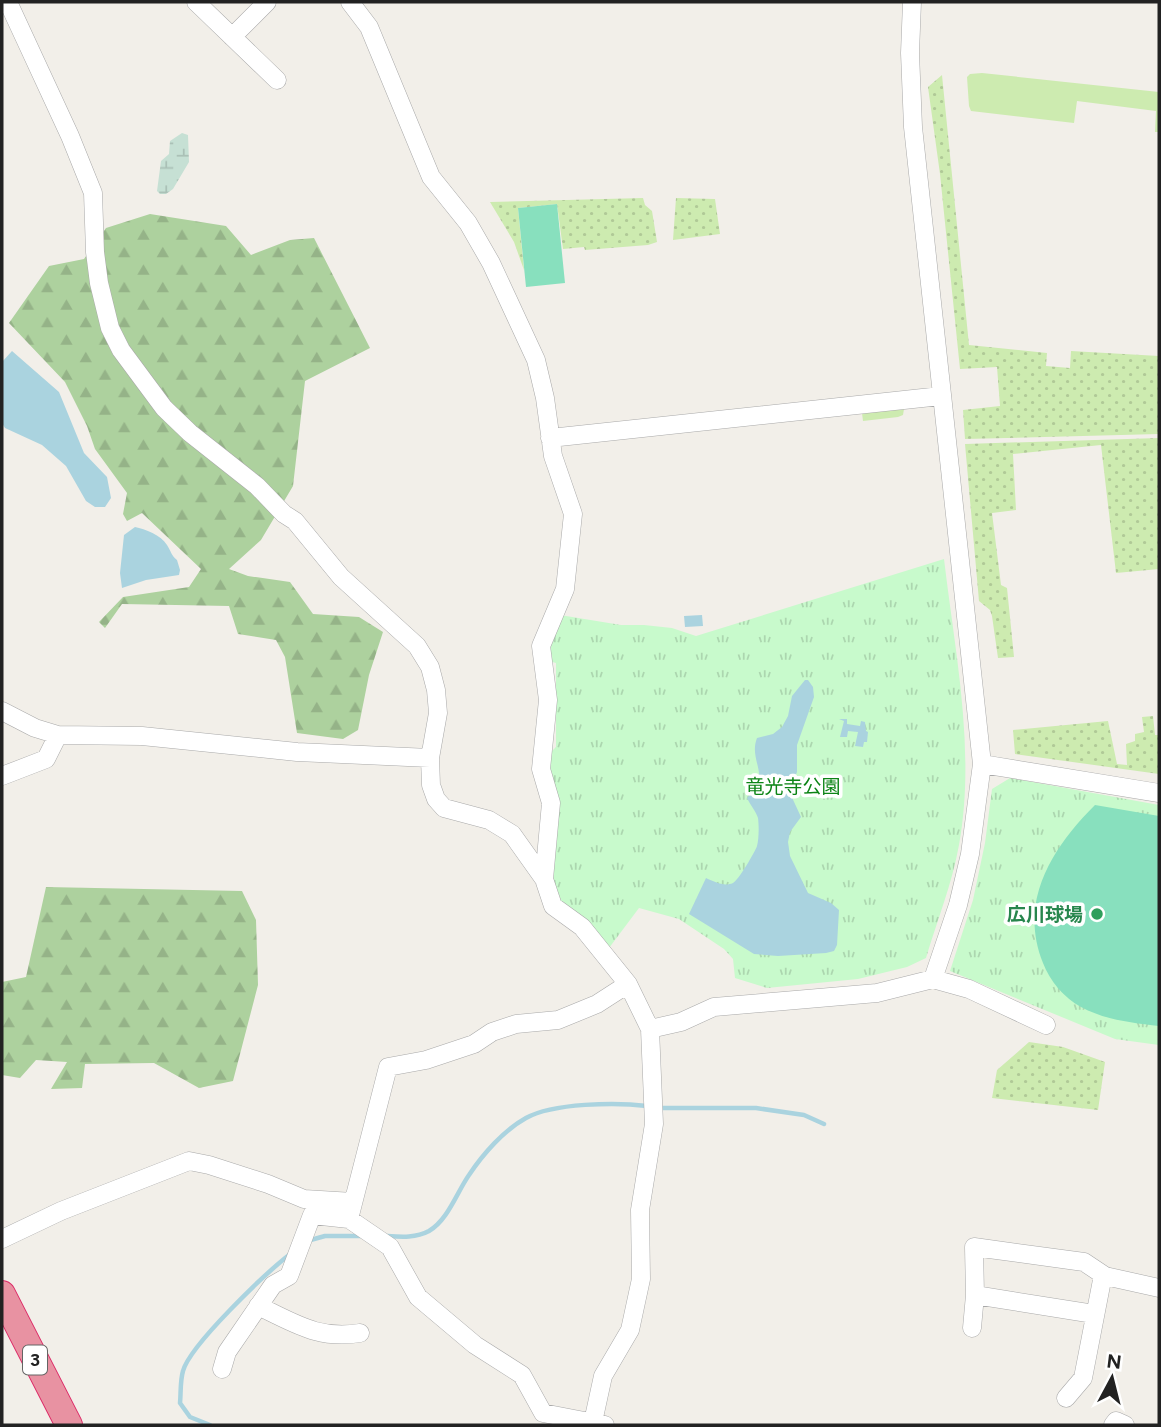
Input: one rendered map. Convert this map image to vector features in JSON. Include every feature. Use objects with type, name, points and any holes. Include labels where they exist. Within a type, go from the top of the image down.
[{"type":"highway","name":"3","points":[[2,1294],[69,1425]]},
{"type":"street","points":[[2,1239],[74,1206],[189,1161],[268,1184],[304,1199],[351,1210],[390,1247],[418,1297],[475,1345],[522,1375],[540,1419],[599,1424],[603,1376],[631,1330],[641,1279],[640,1210],[654,1124],[650,1029],[628,985],[582,927],[553,905],[544,879],[512,834],[489,820],[444,808],[436,799],[431,785],[430,758],[438,713],[436,690],[430,667],[417,646],[341,577],[295,521],[284,514],[257,486],[217,457],[164,408],[121,350],[110,328],[99,283],[94,251],[93,193],[70,136],[8,2]]},
{"type":"street","points":[[197,2],[276,80]]},
{"type":"street","points":[[232,37],[267,2]]},
{"type":"street","points":[[350,2],[369,27],[431,177],[468,223],[491,263],[536,360],[545,398],[553,456],[573,514],[565,589],[541,646],[548,700],[541,769],[551,803],[544,879]]},
{"type":"street","points":[[912,2],[912,127],[982,764],[970,854],[958,905],[933,979]]},
{"type":"street","points":[[550,438],[941,396]]},
{"type":"street","points":[[2,711],[35,728],[58,735],[142,736],[297,752],[430,758]]},
{"type":"street","points":[[2,776],[46,758],[58,735]]},
{"type":"street","points":[[982,764],[1159,793]]},
{"type":"street","points":[[650,1029],[681,1022],[714,1007],[877,993],[933,979],[969,989],[1046,1025]]},
{"type":"street","points":[[351,1210],[388,1067],[426,1060],[474,1044],[492,1032],[516,1024],[558,1020],[597,1004],[628,985]]},
{"type":"street","points":[[222,1368],[228,1352],[273,1285],[289,1276],[312,1215],[351,1210]]},
{"type":"street","points":[[972,1328],[975,1295],[974,1247],[1084,1262],[1103,1275],[1159,1288]]},
{"type":"street","points":[[1066,1398],[1083,1378],[1103,1275]]},
{"type":"street","points":[[975,1295],[1094,1314]]},
{"type":"street","points":[[258,1306],[315,1333],[360,1333]]},
{"type":"street","points":[[1113,1425],[1116,1421],[1125,1425]]},
{"type":"green space","points":[[982,73],[1159,92],[1159,132],[1155,132],[1156,111],[1077,101],[1074,123],[971,111],[967,77],[970,74]]},
{"type":"green space","points":[[942,75],[969,345],[1047,353],[1046,366],[1070,368],[1071,351],[1159,356],[1159,434],[965,439],[963,410],[1000,406],[997,367],[960,369],[940,174],[928,87]]},
{"type":"green space","points":[[182,133],[188,135],[189,162],[173,189],[166,194],[160,194],[157,191],[161,161],[169,154],[170,141]]},
{"type":"green space","points":[[643,198],[645,205],[652,211],[657,242],[648,245],[563,249],[557,204],[518,208],[524,270],[514,242],[490,202]]},
{"type":"green space","points":[[676,198],[715,199],[720,234],[673,240]]},
{"type":"green space","points":[[557,204],[565,283],[526,287],[518,208]]},
{"type":"green space","points":[[150,214],[226,226],[251,255],[290,240],[314,238],[370,348],[305,381],[293,486],[261,540],[229,569],[248,576],[290,582],[313,614],[359,617],[383,632],[369,675],[358,730],[343,739],[297,733],[285,657],[276,640],[238,634],[229,606],[122,604],[105,628],[99,622],[123,597],[189,587],[201,569],[142,513],[127,521],[123,514],[127,493],[95,449],[65,382],[9,323],[49,266],[84,259],[106,228]]},
{"type":"green space","points":[[904,409],[903,415],[898,417],[863,421],[862,413]]},
{"type":"green space","points":[[1159,438],[1159,569],[1116,573],[1101,445],[1013,454],[1016,510],[992,513],[1001,585],[1007,588],[1014,657],[998,658],[990,610],[979,601],[965,444]]},
{"type":"green space","name":"竜光寺公園","points":[[944,559],[965,738],[964,810],[956,860],[926,958],[907,967],[858,979],[767,988],[735,978],[733,959],[724,949],[679,919],[639,908],[609,948],[562,903],[553,879],[558,808],[548,755],[556,747],[556,663],[549,661],[553,631],[560,615],[621,625],[672,628],[696,636]]},
{"type":"green space","points":[[1153,716],[1155,735],[1159,735],[1159,774],[1015,754],[1013,730],[1108,721],[1117,764],[1127,765],[1126,744],[1135,741],[1135,734],[1144,732],[1142,717]]},
{"type":"green space","points":[[1010,778],[1159,805],[1159,1045],[1115,1039],[950,971],[973,900],[985,843],[992,789]]},
{"type":"green space","name":"広川球場","points":[[1095,805],[1159,816],[1159,1026],[1109,1018],[1075,1003],[1063,994],[1050,976],[1036,940],[1037,897],[1044,877],[1065,839]]},
{"type":"green space","points":[[46,887],[242,891],[256,920],[258,985],[233,1081],[199,1088],[154,1063],[85,1064],[82,1088],[51,1089],[67,1062],[36,1060],[20,1078],[2,1075],[2,982],[26,977]]},
{"type":"green space","points":[[1029,1042],[1063,1047],[1105,1062],[1098,1110],[992,1098],[997,1070]]},
{"type":"water","points":[[12,351],[59,392],[84,453],[107,477],[111,498],[105,507],[95,507],[86,501],[66,466],[42,445],[5,428],[2,423],[2,362]]},
{"type":"water","points":[[135,527],[153,533],[164,541],[177,560],[179,575],[146,580],[122,588],[120,573],[124,535]]},
{"type":"water","points":[[702,615],[703,626],[685,627],[684,616]]},
{"type":"water","points":[[805,680],[813,687],[814,697],[797,745],[797,772],[789,791],[801,817],[790,832],[788,842],[790,856],[808,893],[831,903],[839,910],[837,945],[834,951],[826,953],[778,956],[754,954],[689,914],[706,878],[723,884],[733,883],[756,849],[758,818],[747,798],[759,778],[755,751],[757,738],[773,734],[782,727],[788,716],[792,696]]},
{"type":"water","points":[[839,719],[847,719],[847,724],[860,726],[861,721],[865,722],[868,732],[867,742],[864,742],[863,747],[855,746],[858,732],[848,731],[847,737],[840,737],[844,721]]},
{"type":"waterway","points":[[387,1236],[414,1236],[436,1226],[487,1151],[526,1118],[552,1109],[568,1107],[602,1104],[647,1106]]},
{"type":"waterway","points":[[659,1108],[756,1108],[804,1115],[824,1124]]},
{"type":"waterway","points":[[307,1241],[325,1236],[364,1236]]},
{"type":"waterway","points":[[210,1425],[190,1417],[180,1403],[183,1371],[199,1344],[247,1293],[289,1255]]},
{"type":"place","name":"広川球場","points":[[1097,914]]}]
